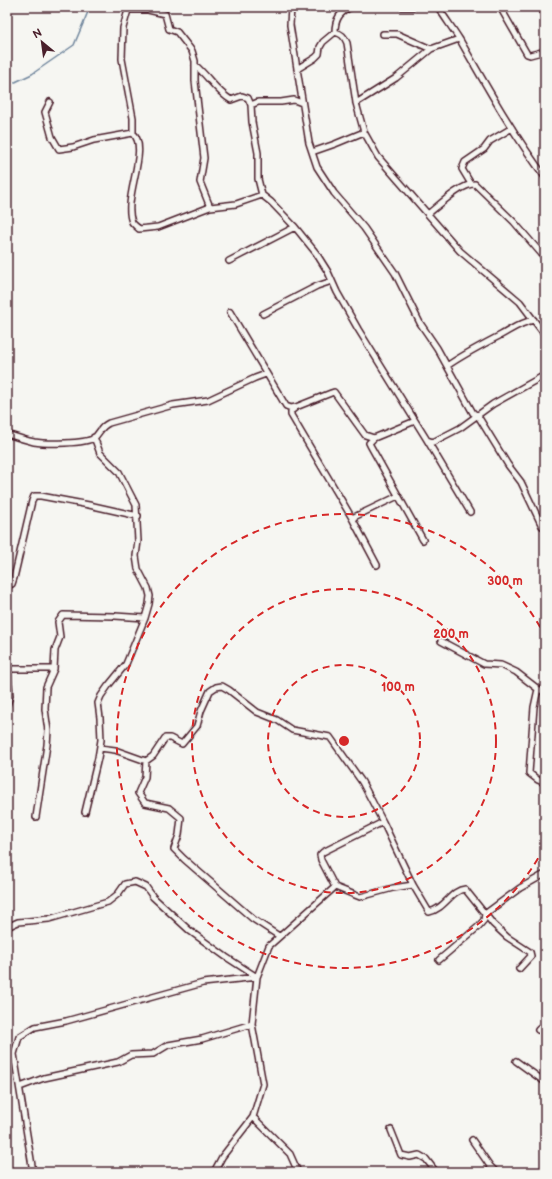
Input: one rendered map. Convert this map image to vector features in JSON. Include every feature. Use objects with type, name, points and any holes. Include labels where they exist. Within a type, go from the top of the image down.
[{"type":"street","points":[[291,7],[290,25],[296,69],[309,143],[317,167],[334,193],[364,228],[395,273],[420,323],[473,412],[478,416],[508,465],[521,482],[542,526]]},
{"type":"street","points":[[296,69],[319,54],[320,47],[323,42],[335,32],[338,16],[342,11],[351,7]]},
{"type":"street","points":[[402,7],[412,7]]},
{"type":"street","points":[[438,7],[537,168],[545,178]]},
{"type":"street","points":[[500,7],[528,54],[530,55],[545,51]]},
{"type":"street","points":[[541,7],[545,15]]},
{"type":"street","points":[[210,207],[200,182],[204,158],[195,81],[195,61],[192,51],[177,32],[169,29],[165,14],[148,10],[128,8],[123,28],[122,59],[133,118],[134,133],[137,136],[139,148],[129,206],[132,222],[138,229],[158,227],[210,207],[236,204],[262,195]]},
{"type":"street","points":[[335,32],[344,37],[347,43],[356,103],[364,132],[378,157],[460,251],[520,302],[545,335]]},
{"type":"street","points":[[383,34],[397,34],[431,49]]},
{"type":"street","points":[[356,103],[396,78],[431,49],[458,38]]},
{"type":"street","points":[[195,65],[204,72],[218,92],[224,96],[231,100],[242,96],[248,98],[251,105],[252,122],[258,153],[258,179],[262,195],[271,202],[295,227],[316,253],[328,272],[358,329],[470,512]]},
{"type":"street","points":[[251,105],[258,102],[281,102],[294,100],[302,103]]},
{"type":"street","points":[[50,102],[45,112],[52,138],[59,149],[73,147],[94,140],[134,133]]},
{"type":"street","points":[[512,128],[490,141],[484,150],[465,162],[462,169],[471,184],[477,186],[514,222],[545,258]]},
{"type":"street","points":[[312,152],[364,132]]},
{"type":"street","points":[[428,214],[458,190],[471,184]]},
{"type":"street","points":[[229,261],[295,227]]},
{"type":"street","points":[[263,314],[317,286],[332,281]]},
{"type":"street","points":[[230,312],[286,406],[291,408],[296,407],[334,392],[365,436],[374,438]]},
{"type":"street","points":[[447,366],[476,347],[503,334],[520,323],[534,320]]},
{"type":"street","points":[[7,434],[35,442],[75,443],[89,440],[109,422],[173,405],[208,400],[266,374]]},
{"type":"street","points":[[427,440],[433,442],[460,428],[493,404],[545,375]]},
{"type":"street","points":[[296,407],[291,411],[291,415],[352,518],[377,565]]},
{"type":"street","points":[[415,421],[370,440],[370,445],[423,540]]},
{"type":"street","points":[[85,812],[100,748],[100,718],[98,703],[108,686],[126,664],[145,618],[150,596],[148,588],[138,569],[136,556],[138,541],[138,516],[136,505],[119,472],[100,453],[94,437]]},
{"type":"street","points":[[7,586],[12,584],[14,578],[34,496],[89,505],[138,516]]},
{"type":"street","points":[[352,518],[398,496]]},
{"type":"street","points":[[36,817],[48,731],[45,709],[46,687],[54,669],[55,650],[60,637],[58,622],[63,615],[145,618]]},
{"type":"street","points":[[441,641],[484,664],[501,665],[516,672],[538,689],[545,692]]},
{"type":"street","points":[[7,705],[10,696],[8,669],[54,669]]},
{"type":"street","points":[[146,761],[153,756],[165,738],[170,738],[182,744],[197,726],[210,691],[216,687],[222,686],[257,712],[277,720],[292,730],[330,737],[362,782],[413,885],[429,912],[436,911],[460,889],[465,889],[493,924],[506,937],[530,952],[531,956],[519,969]]},
{"type":"street","points":[[538,689],[534,707],[529,773],[545,783]]},
{"type":"street","points":[[100,748],[115,750],[146,761]]},
{"type":"street","points":[[146,761],[145,777],[138,793],[145,803],[168,808],[181,818],[179,835],[174,849],[253,919],[279,936]]},
{"type":"street","points":[[383,822],[323,852],[320,855],[321,860],[335,887],[360,898],[393,888],[413,885]]},
{"type":"street","points":[[439,960],[478,927],[484,920],[485,914],[520,888],[545,874]]},
{"type":"street","points":[[7,927],[18,922],[49,919],[108,902],[118,894],[125,884],[135,882],[146,887],[153,897],[190,931],[257,977]]},
{"type":"street","points":[[214,1172],[222,1157],[252,1117],[264,1084],[252,1024],[257,977],[269,946],[335,887]]},
{"type":"street","points":[[33,1172],[14,1054],[19,1037],[35,1027],[66,1021],[203,983],[257,977]]},
{"type":"street","points":[[538,1030],[545,1023]]},
{"type":"street","points":[[20,1087],[44,1078],[118,1062],[131,1055],[152,1054],[168,1044],[202,1039],[252,1024]]},
{"type":"street","points":[[516,1061],[545,1082]]},
{"type":"street","points":[[252,1117],[290,1154],[298,1172]]},
{"type":"street","points":[[391,1130],[401,1155],[410,1157],[419,1155],[426,1159],[436,1172]]},
{"type":"street","points":[[472,1140],[496,1172]]},
{"type":"waterway","points":[[7,86],[32,74],[74,45],[90,7]]}]
